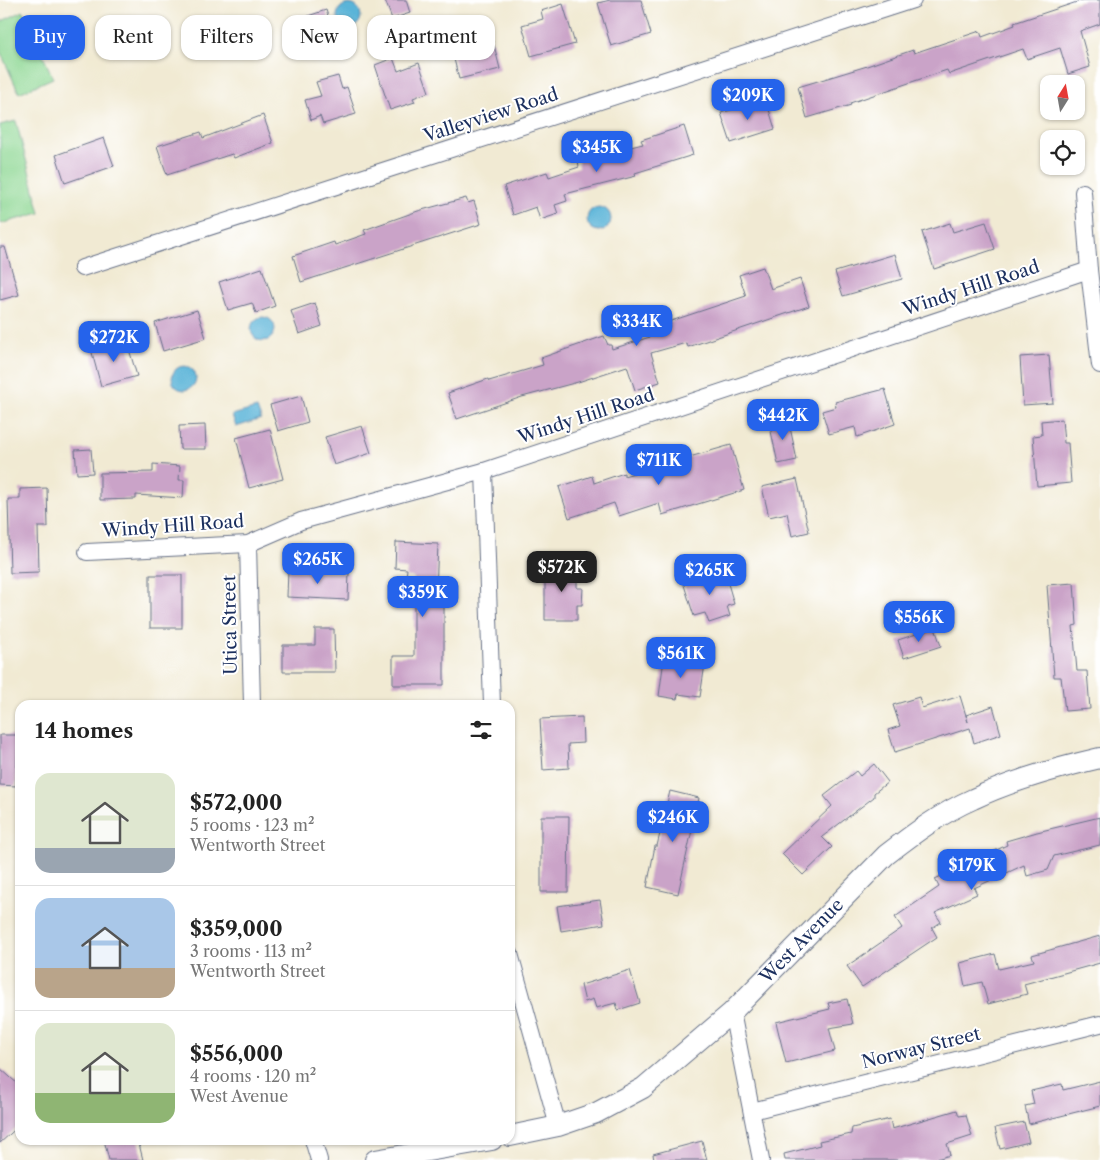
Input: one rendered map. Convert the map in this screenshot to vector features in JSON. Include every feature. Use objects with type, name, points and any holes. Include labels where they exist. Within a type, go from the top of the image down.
[{"type":"street","name":"Valleyview Road","points":[[82,268],[913,0]]},
{"type":"street","points":[[1083,192],[1089,270],[1100,365]]},
{"type":"street","name":"Windy Hill Road","points":[[87,552],[248,544],[301,521],[484,471],[1089,270]]},
{"type":"street","points":[[484,471],[492,700]]},
{"type":"street","name":"Utica Street","points":[[248,544],[252,700]]},
{"type":"street","name":"West Avenue","points":[[515,1135],[558,1126],[596,1113],[643,1088],[732,1012],[886,855],[904,840],[946,813],[973,799],[1033,776],[1100,758]]},
{"type":"street","points":[[515,972],[558,1126]]},
{"type":"street","points":[[732,1012],[761,1160]]},
{"type":"street","name":"Norway Street","points":[[752,1111],[1100,1024]]},
{"type":"street","points":[[314,1145],[318,1160]]},
{"type":"street","points":[[375,1160],[463,1145]]},
{"type":"green space","points":[[23,11],[25,15],[15,15],[15,60],[45,60],[53,78],[19,93],[0,51],[0,22]]},
{"type":"green space","points":[[16,121],[40,213],[0,224],[0,125]]},
{"type":"water","points":[[349,4],[358,7],[360,21],[357,26],[357,15],[337,15],[340,7]]},
{"type":"water","points":[[599,207],[607,211],[611,219],[607,227],[599,231],[591,227],[587,219],[591,211]]},
{"type":"water","points":[[263,317],[268,318],[274,324],[274,334],[268,340],[263,341],[258,340],[252,334],[251,329],[252,324],[258,318]]},
{"type":"water","points":[[184,366],[189,367],[195,373],[195,383],[189,389],[184,390],[179,389],[173,383],[172,378],[173,373],[179,367]]},
{"type":"water","points":[[257,408],[261,419],[236,427],[232,415]]},
{"type":"building","points":[[385,0],[406,0],[410,13],[391,15]]},
{"type":"building","points":[[610,0],[641,0],[651,34],[611,46],[598,3]]},
{"type":"building","points":[[1083,0],[1100,0],[1100,24],[1080,31],[1090,67],[1068,74],[1060,48],[1027,59],[1023,49],[949,74],[947,70],[850,103],[851,105],[807,118],[798,87],[913,50],[914,53],[980,31],[982,37],[1015,25],[1014,23]]},
{"type":"building","points":[[563,4],[575,44],[531,56],[522,25],[543,19],[541,11]]},
{"type":"building","points":[[326,10],[328,15],[311,15]]},
{"type":"building","points":[[495,49],[500,69],[459,79],[454,60],[495,60]]},
{"type":"building","points":[[388,60],[394,60],[398,71],[419,63],[429,92],[413,98],[415,102],[390,110],[375,65]]},
{"type":"building","points":[[338,76],[342,89],[347,87],[356,114],[323,124],[320,116],[311,120],[305,100],[321,96],[316,82]]},
{"type":"building","points":[[766,100],[775,129],[731,143],[721,113]]},
{"type":"building","points":[[263,115],[273,143],[234,158],[232,154],[167,175],[157,146],[201,132],[203,138]]},
{"type":"building","points":[[684,126],[693,155],[635,173],[636,176],[565,194],[567,201],[555,205],[558,214],[540,220],[536,207],[513,215],[504,186],[547,172],[549,177],[579,167],[578,160],[643,144],[641,140]]},
{"type":"building","points":[[104,138],[114,166],[65,183],[56,155]]},
{"type":"building","points":[[466,198],[468,203],[474,201],[481,224],[301,282],[293,256],[334,242],[335,245],[366,234],[364,230],[418,211]]},
{"type":"building","points":[[986,222],[995,249],[934,269],[922,232],[950,223],[953,232]]},
{"type":"building","points":[[0,247],[5,247],[19,295],[0,300]]},
{"type":"building","points":[[895,254],[902,279],[843,296],[835,272]]},
{"type":"building","points":[[763,267],[771,289],[800,279],[809,306],[688,347],[686,343],[651,353],[660,382],[635,390],[627,366],[522,397],[457,419],[448,393],[488,379],[489,381],[543,365],[541,358],[604,336],[612,349],[650,337],[647,329],[746,296],[739,275]]},
{"type":"building","points":[[262,268],[275,306],[256,313],[252,303],[228,310],[219,282]]},
{"type":"building","points":[[315,303],[322,326],[299,334],[291,311]]},
{"type":"building","points":[[197,310],[206,338],[163,351],[155,323]]},
{"type":"building","points":[[126,339],[137,376],[101,386],[91,349]]},
{"type":"building","points":[[1049,355],[1053,403],[1023,405],[1020,357]]},
{"type":"building","points":[[885,389],[895,424],[857,437],[855,427],[829,434],[822,411],[836,407],[835,402]]},
{"type":"building","points":[[301,396],[308,422],[278,431],[270,405]]},
{"type":"building","points":[[788,418],[797,460],[778,464],[769,422]]},
{"type":"building","points":[[1062,419],[1064,443],[1068,443],[1071,483],[1037,486],[1033,436],[1042,435],[1041,421]]},
{"type":"building","points":[[205,425],[206,449],[180,449],[179,426]]},
{"type":"building","points":[[362,426],[371,453],[334,465],[325,437]]},
{"type":"building","points":[[270,429],[283,479],[249,488],[236,438]]},
{"type":"building","points":[[731,445],[744,490],[662,515],[659,503],[619,516],[614,503],[569,518],[559,487],[592,476],[594,483],[624,473],[624,476]]},
{"type":"building","points":[[91,449],[93,473],[77,474],[75,450]]},
{"type":"building","points":[[153,464],[180,466],[179,480],[184,480],[183,498],[136,495],[136,499],[100,500],[100,473],[153,472]]},
{"type":"building","points":[[797,479],[809,532],[792,536],[787,513],[769,517],[762,487]]},
{"type":"building","points":[[47,488],[48,527],[38,527],[39,572],[10,573],[8,499],[20,499],[20,489]]},
{"type":"building","points":[[396,542],[438,544],[436,591],[444,591],[444,685],[393,685],[393,656],[414,656],[414,577],[406,577],[407,569],[395,568]]},
{"type":"building","points":[[545,565],[577,565],[577,588],[583,588],[582,605],[577,605],[577,620],[545,620]]},
{"type":"building","points":[[288,570],[349,573],[348,600],[287,597]]},
{"type":"building","points":[[724,570],[734,604],[727,606],[730,616],[709,623],[705,613],[694,616],[683,582]]},
{"type":"building","points":[[150,575],[182,575],[182,628],[150,628]]},
{"type":"building","points":[[1074,583],[1077,625],[1073,626],[1077,671],[1087,671],[1090,709],[1065,711],[1061,677],[1054,677],[1047,585]]},
{"type":"building","points":[[935,628],[941,646],[904,658],[898,640]]},
{"type":"building","points":[[315,629],[334,629],[335,672],[283,672],[283,645],[315,645]]},
{"type":"building","points":[[664,659],[705,664],[700,697],[678,694],[677,699],[659,696]]},
{"type":"building","points":[[960,696],[968,722],[966,715],[993,706],[1001,734],[974,743],[970,728],[895,752],[888,730],[900,726],[893,705],[919,697],[922,708]]},
{"type":"building","points":[[582,717],[583,743],[568,744],[569,768],[543,770],[540,719]]},
{"type":"building","points":[[0,735],[15,735],[15,786],[0,785]]},
{"type":"building","points":[[874,764],[888,782],[874,793],[874,797],[822,837],[832,847],[803,875],[782,854],[832,806],[824,796],[856,771],[860,776]]},
{"type":"building","points":[[670,791],[699,798],[678,894],[647,887],[655,846],[657,846]]},
{"type":"building","points":[[541,816],[569,816],[568,892],[541,892]]},
{"type":"building","points":[[1100,817],[1100,845],[1054,856],[1048,870],[1027,876],[1024,865],[974,888],[977,894],[935,913],[941,922],[932,928],[937,937],[862,987],[847,966],[902,928],[895,917],[939,887],[935,879],[1007,845],[1006,841]]},
{"type":"building","points":[[600,900],[604,924],[561,931],[557,906]]},
{"type":"building","points":[[1100,936],[1100,963],[1024,984],[1027,994],[988,1004],[982,982],[965,986],[960,963],[995,954],[999,969],[1034,961],[1032,955]]},
{"type":"building","points":[[630,970],[640,1003],[618,1010],[616,1003],[596,1008],[593,999],[585,1002],[581,985]]},
{"type":"building","points":[[847,999],[853,1024],[829,1028],[835,1051],[786,1063],[776,1022],[830,1009],[828,1003]]},
{"type":"building","points":[[0,1068],[15,1082],[15,1130],[0,1143]]},
{"type":"building","points":[[1100,1081],[1100,1106],[1029,1124],[1025,1106],[1034,1104],[1031,1091],[1062,1084],[1063,1090]]},
{"type":"building","points":[[957,1110],[959,1116],[966,1115],[972,1136],[947,1144],[950,1155],[933,1160],[785,1160],[784,1154],[820,1145],[819,1141],[851,1134],[852,1128],[890,1119],[892,1129]]},
{"type":"building","points":[[1024,1122],[1029,1142],[1000,1149],[995,1128]]},
{"type":"building","points":[[702,1141],[707,1160],[654,1160],[653,1154]]},
{"type":"building","points":[[105,1145],[139,1145],[143,1160],[109,1160]]}]
